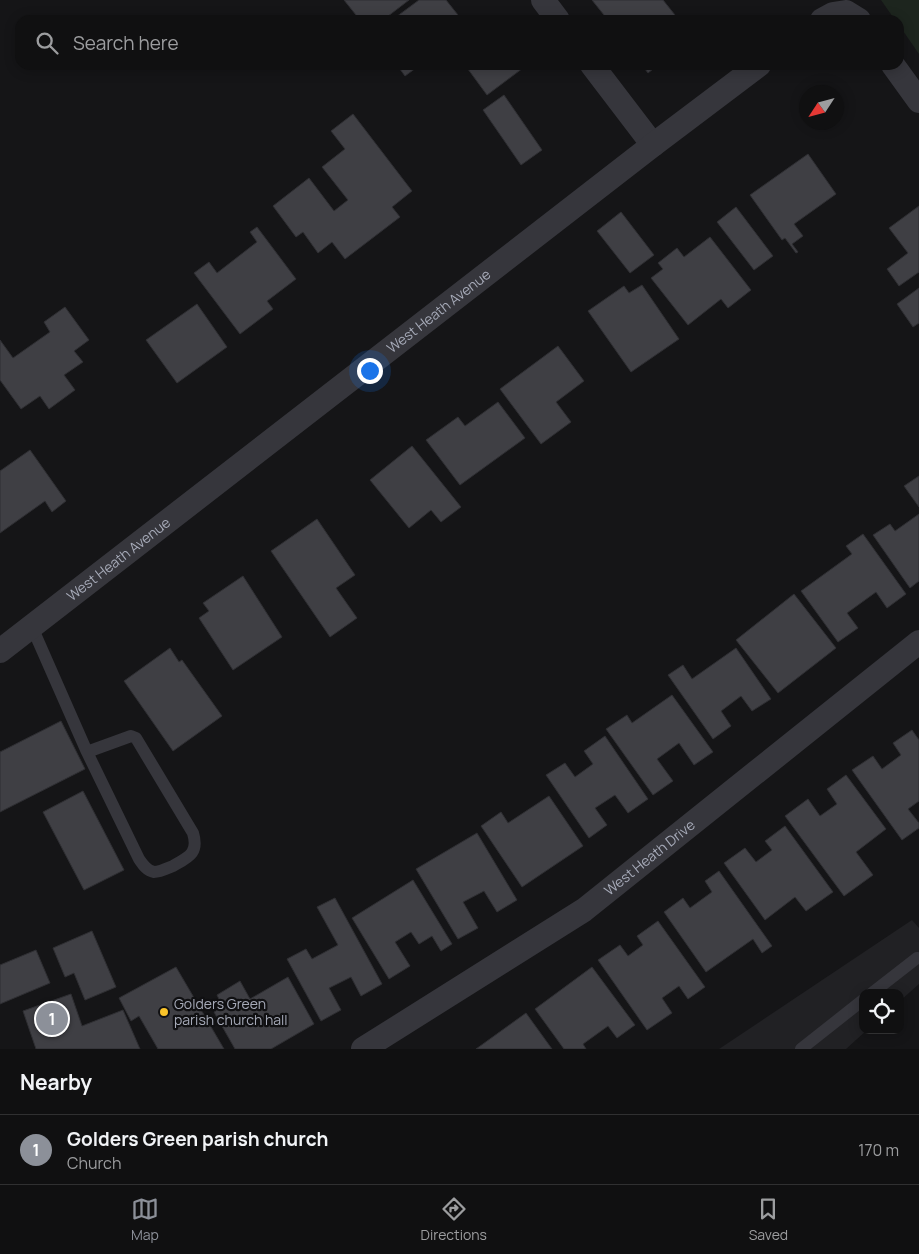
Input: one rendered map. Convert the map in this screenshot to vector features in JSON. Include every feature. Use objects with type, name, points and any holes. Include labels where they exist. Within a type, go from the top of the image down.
[{"type":"street","points":[[543,0],[554,15]]},
{"type":"street","points":[[831,15],[848,11]]},
{"type":"street","points":[[596,70],[653,145]]},
{"type":"street","name":"West Heath Avenue","points":[[0,651],[752,70]]},
{"type":"street","points":[[896,70],[919,102]]},
{"type":"street","name":"West Heath Drive","points":[[363,1049],[584,910],[919,642]]},
{"type":"lane","points":[[32,626],[87,752],[139,860],[147,869],[155,872],[166,869],[189,857],[194,850],[196,842],[193,833],[136,738],[131,736],[124,737],[87,752]]},
{"type":"lane","points":[[877,989],[917,958]]},
{"type":"lane","points":[[801,1049],[859,1003]]},
{"type":"shaded area","points":[[881,0],[919,0],[919,54],[904,32],[904,15],[892,15]]},
{"type":"shaded area","points":[[912,920],[919,928],[919,984],[904,997],[904,989],[859,989],[859,1034],[863,1034],[846,1049],[719,1049]]},
{"type":"building","points":[[344,0],[409,0],[390,15],[356,15]]},
{"type":"building","points":[[419,0],[446,0],[458,15],[399,15]]},
{"type":"building","points":[[592,0],[663,0],[675,15],[604,15]]},
{"type":"building","points":[[401,70],[413,70],[405,76]]},
{"type":"building","points":[[469,70],[520,70],[487,95]]},
{"type":"building","points":[[504,95],[542,150],[521,165],[483,110]]},
{"type":"building","points":[[353,114],[412,191],[392,207],[400,217],[345,259],[332,242],[318,253],[303,232],[296,237],[273,206],[309,178],[334,211],[348,200],[322,167],[345,149],[331,131]]},
{"type":"building","points":[[808,154],[836,194],[794,224],[803,236],[792,244],[798,252],[796,253],[785,238],[782,240],[750,195]]},
{"type":"building","points":[[919,206],[919,272],[899,286],[887,269],[908,253],[889,228]]},
{"type":"building","points":[[736,207],[773,256],[754,270],[717,222]]},
{"type":"building","points":[[621,212],[654,255],[630,273],[597,231]]},
{"type":"building","points":[[257,227],[296,279],[267,301],[273,309],[240,334],[194,273],[209,262],[217,273],[257,242],[250,232]]},
{"type":"building","points":[[710,237],[751,290],[728,308],[721,299],[688,325],[651,278],[663,269],[658,263],[677,248],[684,257]]},
{"type":"building","points":[[642,285],[679,339],[631,372],[588,311],[624,286],[629,293]]},
{"type":"building","points":[[919,288],[919,323],[913,327],[897,304]]},
{"type":"building","points":[[197,304],[227,347],[177,383],[146,340]]},
{"type":"building","points":[[65,307],[89,340],[74,351],[83,362],[64,375],[75,390],[49,409],[40,396],[21,409],[0,380],[0,340],[13,358],[50,332],[44,322]]},
{"type":"building","points":[[558,346],[584,381],[556,402],[571,422],[541,444],[500,389]]},
{"type":"building","points":[[498,402],[525,438],[460,485],[426,440],[458,417],[465,426]]},
{"type":"building","points":[[412,446],[461,507],[441,522],[431,510],[409,528],[370,480]]},
{"type":"building","points":[[30,450],[66,501],[52,512],[45,501],[0,533],[0,471]]},
{"type":"building","points":[[919,476],[919,507],[904,486]]},
{"type":"building","points":[[919,514],[919,581],[910,588],[873,535],[890,524],[895,531]]},
{"type":"building","points":[[317,519],[355,575],[336,588],[357,618],[330,637],[271,551]]},
{"type":"building","points":[[863,534],[906,594],[887,608],[876,592],[847,613],[858,628],[838,642],[801,591],[852,554],[846,546]]},
{"type":"building","points":[[243,576],[282,637],[233,670],[199,618],[209,611],[203,603]]},
{"type":"building","points":[[794,594],[836,648],[778,693],[736,640]]},
{"type":"building","points":[[170,648],[179,662],[182,660],[222,716],[173,751],[124,681]]},
{"type":"building","points":[[736,648],[771,699],[752,711],[741,696],[721,711],[731,726],[713,739],[668,675],[683,665],[692,679]]},
{"type":"building","points":[[672,695],[713,752],[694,765],[679,743],[657,759],[673,781],[653,795],[606,729],[627,715],[632,723]]},
{"type":"building","points":[[61,721],[85,769],[0,812],[0,752]]},
{"type":"building","points":[[912,730],[919,740],[919,801],[908,809],[919,823],[919,828],[902,840],[852,770],[873,756],[882,769],[901,755],[893,743]]},
{"type":"building","points":[[605,736],[648,799],[628,813],[615,795],[595,808],[607,825],[589,838],[546,775],[565,763],[575,777],[593,764],[584,751]]},
{"type":"building","points":[[846,775],[886,829],[856,852],[873,875],[844,896],[785,816],[808,799],[820,816],[837,804],[827,789]]},
{"type":"building","points":[[83,791],[124,870],[84,890],[43,812]]},
{"type":"building","points":[[549,796],[583,846],[522,887],[481,826],[501,812],[508,823]]},
{"type":"building","points":[[785,826],[833,892],[806,911],[795,897],[765,920],[724,863],[745,848],[756,862],[772,850],[765,841]]},
{"type":"building","points":[[477,833],[517,900],[497,912],[484,891],[463,902],[478,928],[458,939],[416,869]]},
{"type":"building","points":[[719,871],[772,946],[762,953],[753,939],[706,972],[664,912],[683,898],[690,908],[712,892],[705,881]]},
{"type":"building","points":[[413,880],[452,944],[441,951],[432,936],[419,944],[411,932],[395,942],[410,966],[389,979],[352,918]]},
{"type":"building","points":[[335,898],[382,984],[361,996],[351,977],[329,988],[341,1010],[321,1021],[287,959],[306,949],[312,959],[338,945],[317,907]]},
{"type":"building","points":[[658,921],[705,987],[688,999],[679,986],[662,998],[672,1013],[647,1030],[598,960],[620,945],[628,956],[643,945],[637,936]]},
{"type":"building","points":[[92,931],[116,987],[85,1000],[74,973],[65,977],[53,948]]},
{"type":"building","points":[[36,950],[50,983],[0,1004],[0,965]]},
{"type":"building","name":"Golders Green parish church hall","points":[[176,967],[224,1049],[158,1049],[139,1016],[131,1021],[119,998]]},
{"type":"building","points":[[592,967],[635,1025],[617,1038],[608,1026],[583,1044],[586,1049],[564,1049],[535,1009]]},
{"type":"building","points":[[288,977],[314,1024],[271,1049],[235,1049],[214,1012],[223,1007],[217,995],[240,981],[250,999]]},
{"type":"building","points":[[71,994],[82,1026],[123,1010],[140,1049],[36,1049],[23,1011]]},
{"type":"building","points":[[526,1013],[552,1049],[476,1049]]},
{"type":"place","name":"Golders Green parish church hall","points":[[164,1012]]},
{"type":"place","name":"Golders Green parish church","points":[[52,1019]]}]
